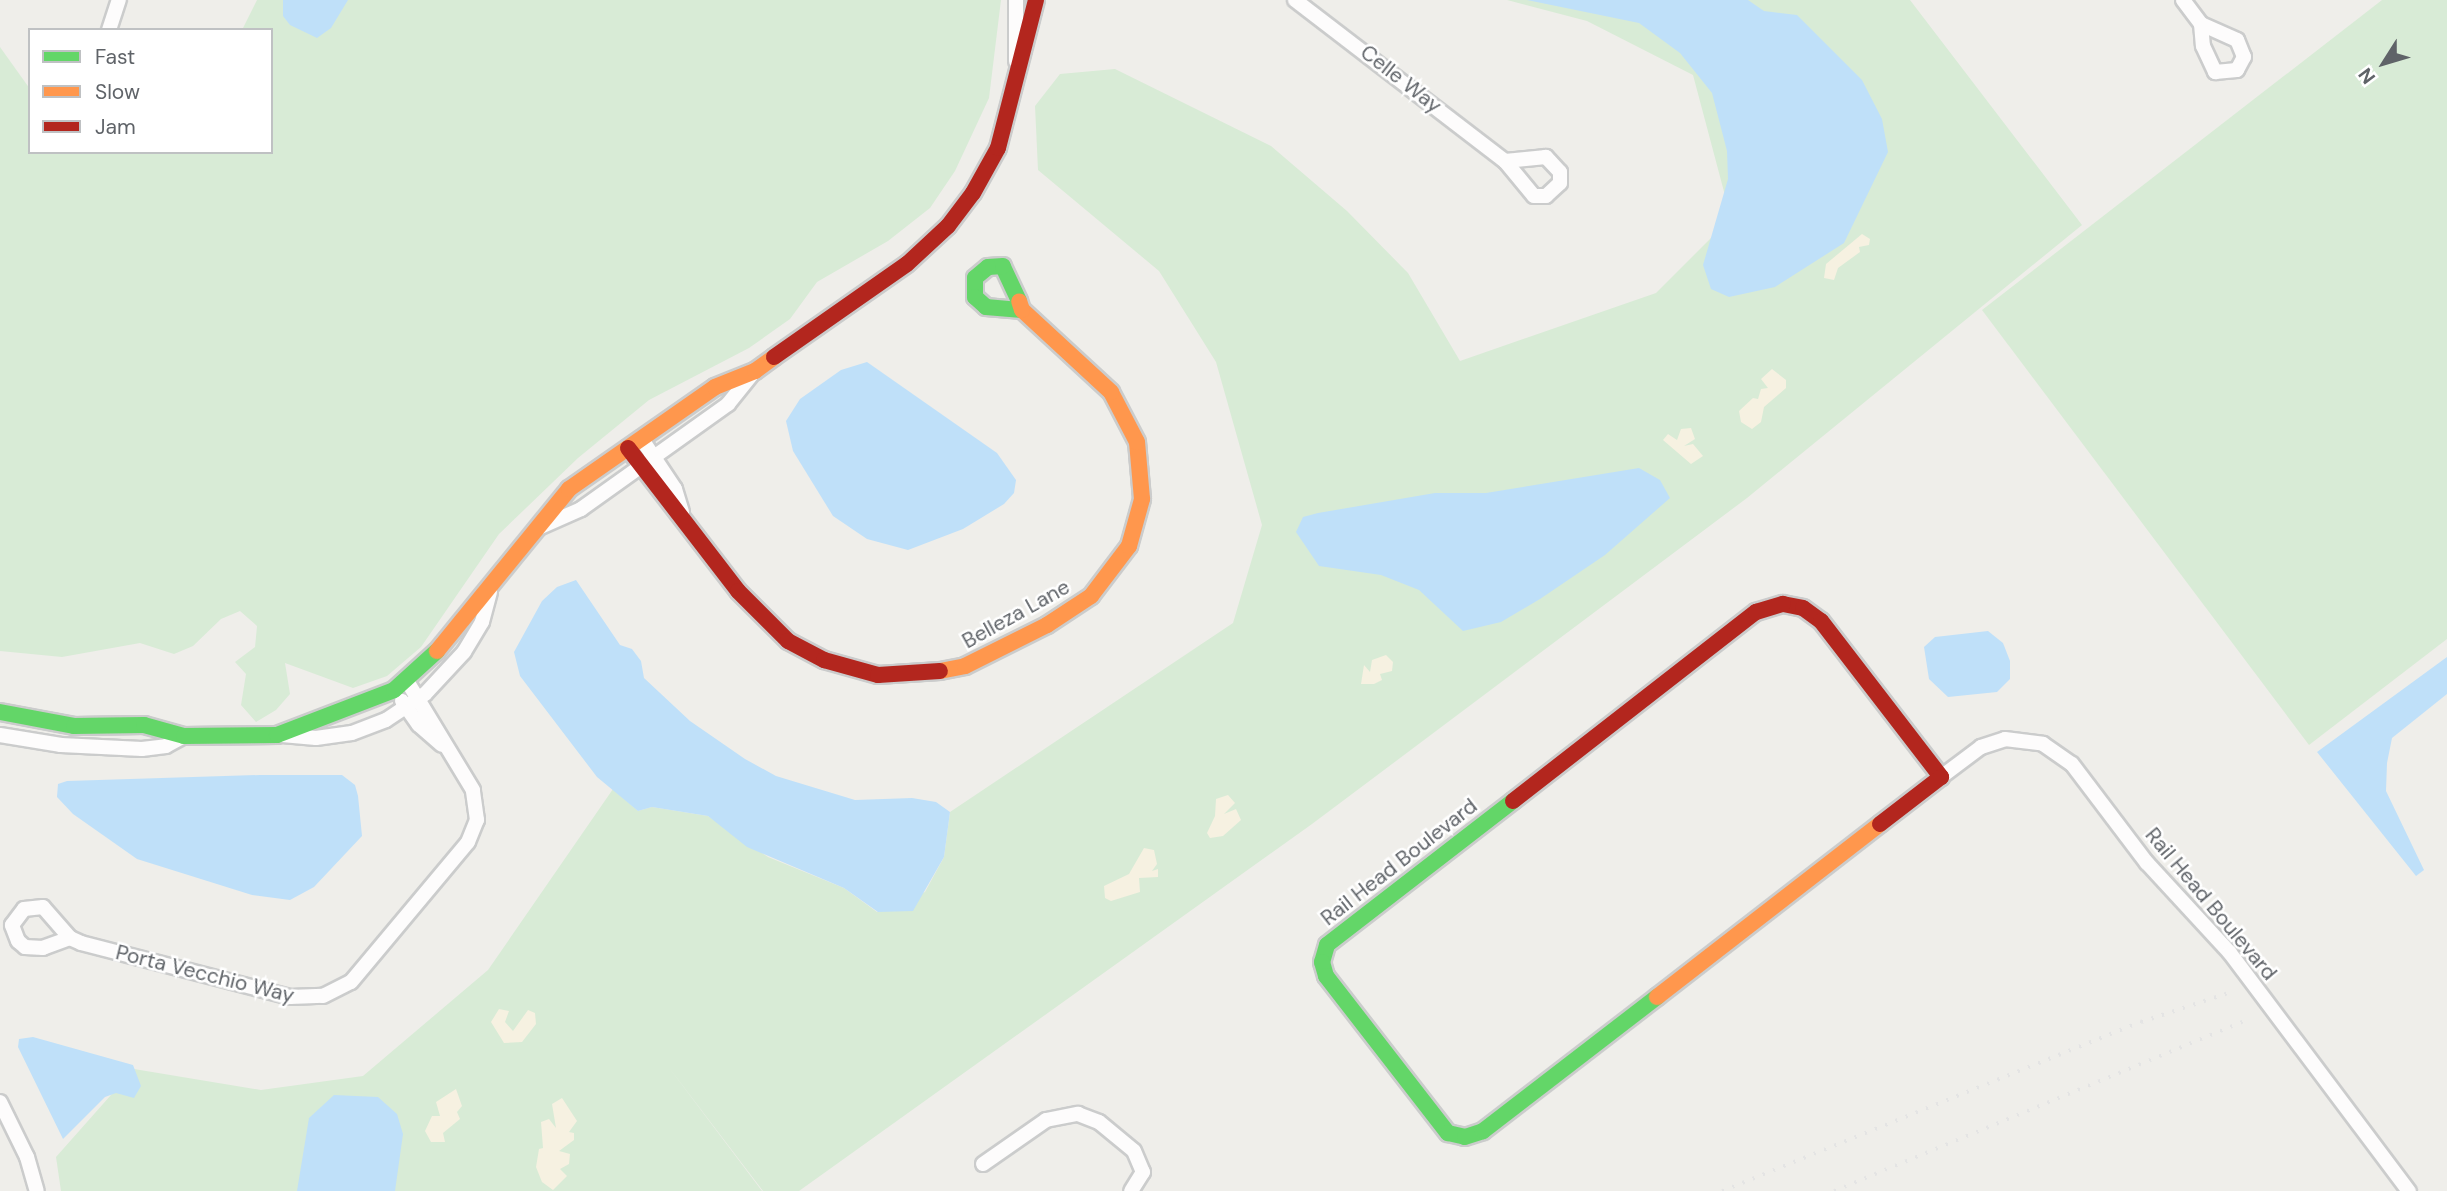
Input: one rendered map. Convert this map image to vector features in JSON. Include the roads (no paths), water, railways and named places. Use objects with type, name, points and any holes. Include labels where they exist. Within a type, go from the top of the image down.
[{"type":"street","points":[[110,28],[119,0]]},
{"type":"street","points":[[1016,0],[1013,29],[1017,70]]},
{"type":"street","points":[[277,735],[401,685],[492,585],[569,489],[715,387],[755,371],[906,264],[948,226],[973,193],[998,148],[1017,70],[1029,39],[1036,0]]},
{"type":"street","name":"Celle Way","points":[[1294,0],[1505,161]]},
{"type":"street","points":[[2183,0],[2201,24]]},
{"type":"street","name":"Belleza Lane","points":[[634,443],[738,591],[773,628],[807,652],[861,672],[914,676],[950,670],[1065,615],[1101,587],[1129,546],[1142,499],[1142,461],[1130,425],[1111,392],[1022,310]]},
{"type":"street","points":[[537,529],[581,509],[647,462],[727,404],[755,371]]},
{"type":"street","points":[[184,736],[166,746],[142,749],[1,739],[4,713],[74,726],[145,725],[184,736],[341,736],[376,724],[419,698],[464,652],[482,622],[492,585]]},
{"type":"street","name":"Rail Head Boulevard","points":[[1941,777],[1821,621],[1797,606],[1768,607],[1332,939],[1323,952],[1323,969],[1442,1128],[1457,1136],[1474,1136],[1981,747],[2005,739],[2043,744],[2072,764],[2147,863],[2230,953],[2409,1191]]},
{"type":"street","points":[[401,685],[406,707],[443,746]]},
{"type":"street","name":"Porta Vecchio Way","points":[[70,938],[290,997],[318,997],[343,988],[369,965],[474,831],[478,811],[473,790],[443,746],[437,725],[419,698],[401,685]]},
{"type":"street","points":[[0,1102],[27,1157],[37,1191]]},
{"type":"street","points":[[983,1164],[1046,1120],[1078,1114],[1099,1122],[1134,1151],[1143,1172],[1131,1191]]},
{"type":"water","points":[[283,0],[348,0],[331,28],[317,38],[290,25],[283,16]]},
{"type":"water","points":[[1527,0],[1748,0],[1764,11],[1797,15],[1862,80],[1882,119],[1888,152],[1844,243],[1775,287],[1729,297],[1711,289],[1703,265],[1728,179],[1727,151],[1712,93],[1680,53],[1639,23]]},
{"type":"water","points":[[867,362],[997,453],[1016,480],[1014,493],[1004,504],[963,529],[908,550],[867,539],[833,516],[793,451],[786,421],[800,399],[841,370]]},
{"type":"water","points":[[1639,468],[1660,480],[1670,498],[1605,555],[1540,599],[1501,622],[1463,631],[1419,590],[1381,575],[1319,566],[1296,532],[1303,517],[1318,513],[1435,493],[1486,493]]},
{"type":"water","points":[[576,580],[620,645],[632,649],[641,661],[644,678],[690,721],[745,759],[776,776],[855,800],[912,798],[936,802],[950,812],[944,857],[913,911],[878,912],[844,888],[747,847],[708,816],[652,807],[638,811],[597,777],[520,676],[514,652],[542,601],[557,587]]},
{"type":"water","points":[[1988,631],[2003,643],[2010,661],[2010,679],[1997,692],[1948,697],[1929,679],[1924,647],[1935,637]]},
{"type":"water","points":[[2447,657],[2447,694],[2392,738],[2387,763],[2386,791],[2424,870],[2416,876],[2317,752]]},
{"type":"water","points":[[342,775],[355,785],[358,796],[362,836],[314,887],[290,900],[252,895],[137,859],[73,814],[57,797],[58,784],[67,781]]},
{"type":"water","points":[[33,1037],[133,1065],[141,1086],[134,1098],[116,1093],[105,1097],[63,1139],[18,1047],[19,1039]]},
{"type":"water","points":[[334,1095],[378,1097],[397,1114],[403,1134],[395,1191],[297,1191],[309,1118]]},
{"type":"railway","points":[[1722,1191],[2141,1022],[2234,991]]},
{"type":"railway","points":[[1834,1191],[2250,1019]]}]
